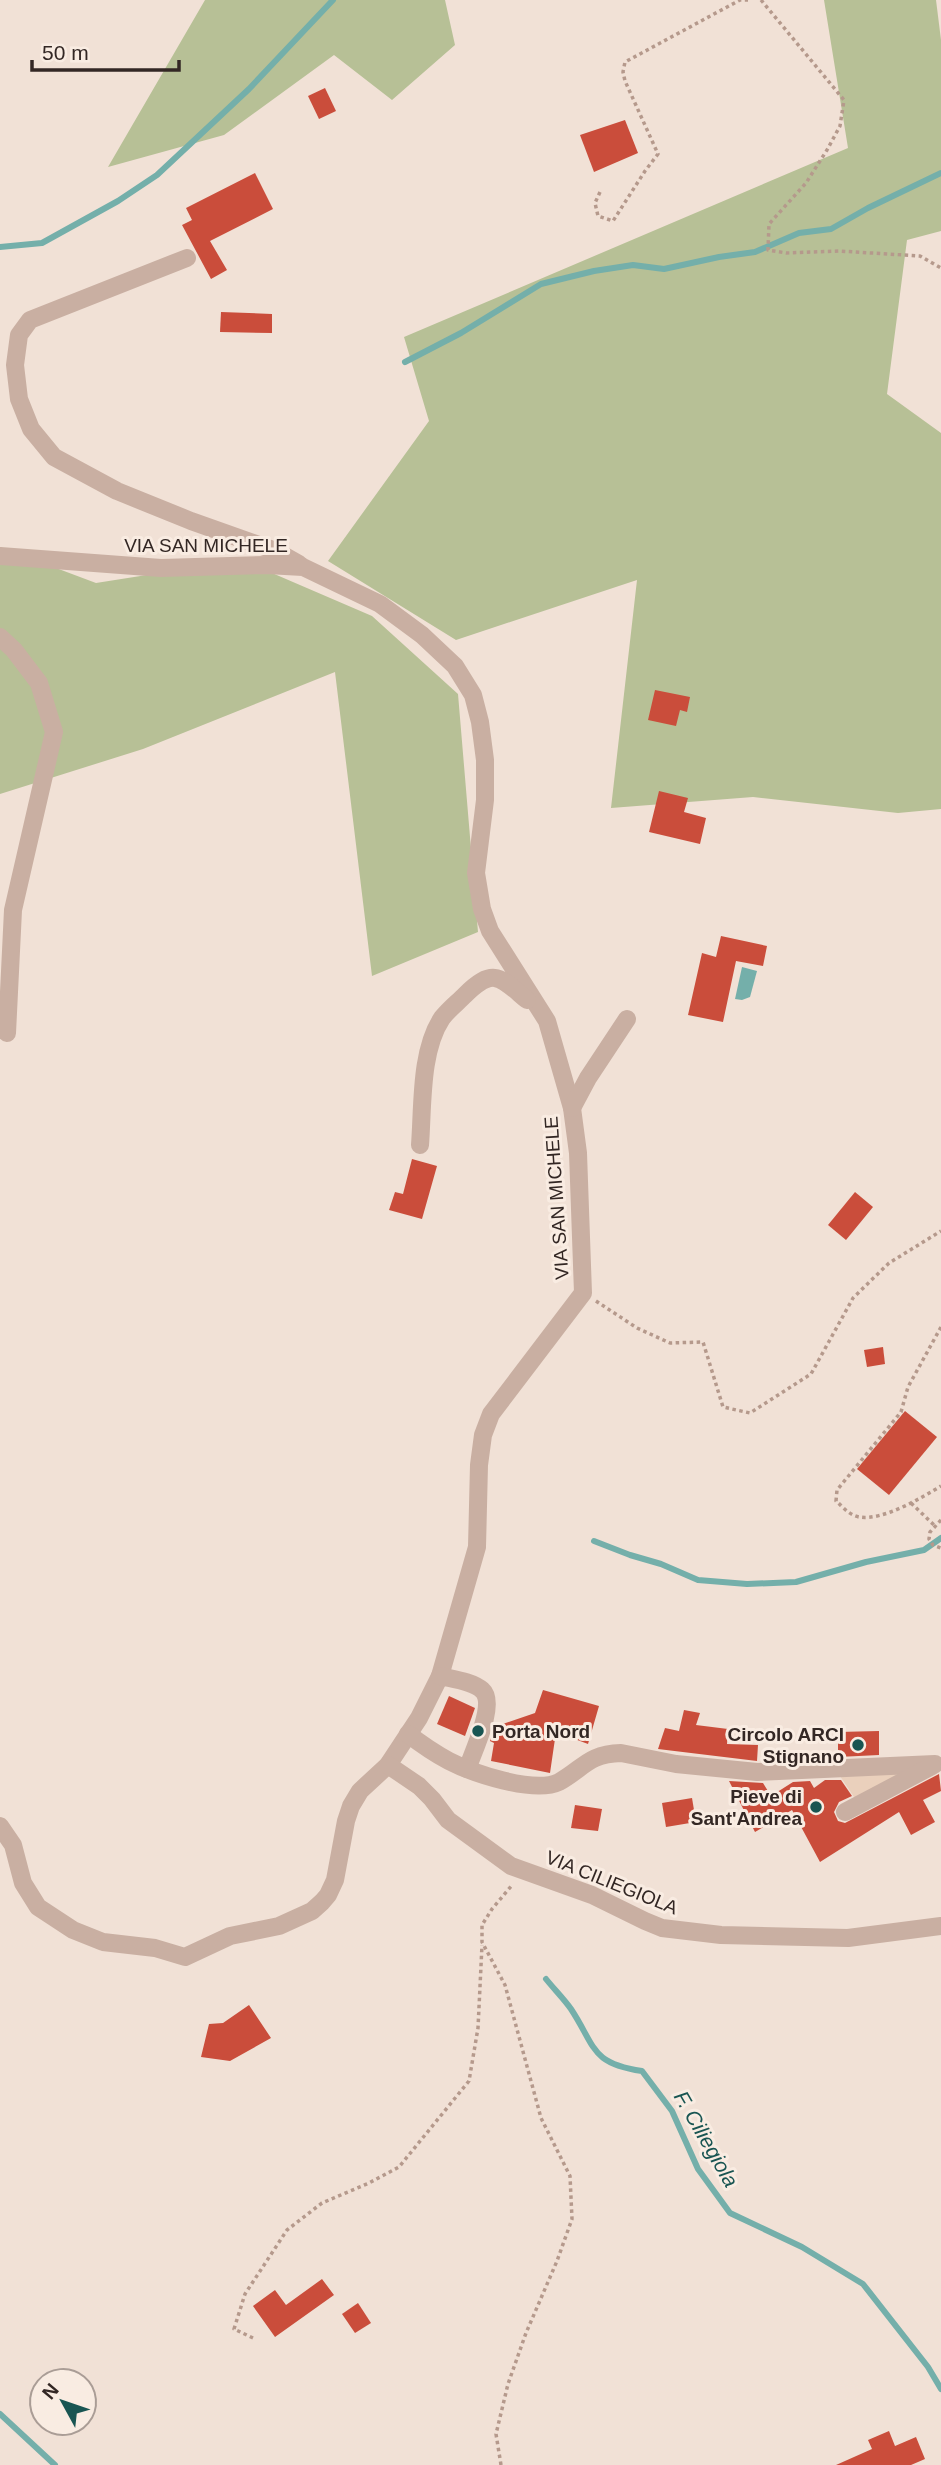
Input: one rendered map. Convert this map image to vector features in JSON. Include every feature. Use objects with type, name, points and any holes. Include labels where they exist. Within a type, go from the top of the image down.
[{"type":"street","points":[[187,258],[30,320],[19,335],[15,365],[19,399],[31,429],[54,457],[117,491],[276,551],[303,567]]},
{"type":"street","name":"VIA SAN MICHELE","points":[[0,556],[161,568],[267,565],[303,567],[380,604],[422,635],[455,666],[472,695],[480,722],[485,760],[485,800],[476,873],[482,909],[490,931],[547,1021],[572,1108],[578,1153],[583,1293],[505,1392],[491,1414],[483,1435],[479,1465],[477,1547],[440,1676],[419,1718],[388,1765],[360,1791],[351,1806],[335,1880],[322,1902],[312,1910],[279,1926],[230,1936],[186,1956],[155,1948],[103,1942],[73,1930],[48,1915],[30,1897],[23,1883],[13,1845],[0,1826]]},
{"type":"street","points":[[0,637],[14,650],[39,683],[54,732],[13,910],[7,1033]]},
{"type":"street","points":[[420,1145],[428,1050],[442,1018],[476,985],[491,977],[502,979],[541,1011]]},
{"type":"street","points":[[572,1108],[627,1018]]},
{"type":"street","points":[[440,1676],[480,1687],[487,1698],[486,1712],[467,1769]]},
{"type":"street","points":[[408,1734],[450,1762],[532,1786],[557,1783],[590,1759],[607,1753],[745,1772],[938,1763]]},
{"type":"street","points":[[845,1812],[938,1763]]},
{"type":"street","name":"VIA CILIEGIOLA","points":[[388,1765],[419,1786],[448,1820],[512,1866],[592,1895],[662,1928],[692,1933],[848,1938],[941,1926]]},
{"type":"path","points":[[600,192],[595,203],[598,216],[613,221],[658,154],[625,81],[625,62],[740,0],[748,0]]},
{"type":"path","points":[[761,0],[844,100],[840,126],[827,150],[806,183],[769,224],[768,250],[786,253],[839,251],[920,256],[941,268]]},
{"type":"path","points":[[583,1293],[637,1328],[670,1343],[703,1342],[723,1408],[750,1413],[811,1374],[853,1298],[889,1263],[941,1231]]},
{"type":"path","points":[[941,1327],[908,1387],[901,1412],[837,1490],[836,1501],[848,1512],[860,1517],[883,1514],[911,1503],[941,1486]]},
{"type":"path","points":[[911,1503],[935,1526]]},
{"type":"path","points":[[941,1520],[930,1532],[929,1539],[933,1545],[941,1548]]},
{"type":"path","points":[[253,2338],[234,2329],[246,2294],[287,2230],[321,2203],[400,2167],[469,2081],[478,2028],[482,1925],[512,1885],[534,1873]]},
{"type":"path","points":[[482,1942],[505,1985],[541,2118],[570,2175],[572,2219],[508,2385],[496,2434],[500,2465]]},
{"type":"green space","points":[[205,0],[445,0],[455,45],[392,100],[334,55],[224,135],[108,167]]},
{"type":"green space","points":[[824,0],[936,0],[941,40],[941,231],[907,240],[887,394],[941,433],[941,809],[898,813],[753,797],[611,808],[637,580],[456,640],[328,561],[429,421],[404,337],[848,148]]},
{"type":"green space","points":[[0,547],[96,583],[242,560],[372,616],[458,694],[478,932],[372,976],[335,672],[143,749],[0,794]]},
{"type":"shaded area","points":[[934,1758],[856,1800],[836,1770]]},
{"type":"water","points":[[742,967],[757,971],[750,997],[742,1000],[735,999]]},
{"type":"building","points":[[325,88],[336,111],[319,119],[308,96]]},
{"type":"building","points":[[625,120],[638,153],[594,172],[580,135]]},
{"type":"building","points":[[255,173],[273,209],[210,241],[227,270],[211,279],[182,225],[192,220],[186,208]]},
{"type":"building","points":[[221,312],[272,314],[272,333],[220,332]]},
{"type":"building","points":[[655,690],[690,697],[687,712],[680,710],[676,726],[648,720]]},
{"type":"building","points":[[659,791],[688,798],[684,812],[706,818],[700,844],[649,832]]},
{"type":"building","points":[[721,936],[767,946],[763,966],[736,961],[723,1022],[688,1015],[702,953],[716,957]]},
{"type":"building","points":[[412,1159],[437,1166],[422,1219],[389,1210],[395,1192],[403,1194]]},
{"type":"building","points":[[855,1192],[873,1207],[846,1240],[828,1225]]},
{"type":"building","points":[[883,1347],[885,1364],[867,1367],[864,1350]]},
{"type":"building","points":[[905,1411],[937,1437],[889,1495],[857,1469]]},
{"type":"building","points":[[543,1690],[599,1706],[588,1744],[556,1732],[550,1773],[491,1761],[494,1743],[490,1741],[494,1727],[535,1713]]},
{"type":"building","points":[[449,1696],[475,1708],[465,1736],[437,1724]]},
{"type":"building","points":[[684,1710],[700,1713],[696,1725],[728,1729],[727,1744],[758,1745],[757,1761],[658,1749],[665,1728],[679,1731]]},
{"type":"building","name":"Circolo ARCI Stignano","points":[[879,1731],[879,1755],[838,1757],[838,1732]]},
{"type":"building","points":[[939,1774],[941,1791],[923,1800],[935,1822],[911,1835],[899,1812],[820,1862],[792,1810],[755,1832],[729,1781],[763,1783],[771,1796],[793,1782],[810,1781],[814,1788],[825,1780],[841,1780],[852,1796],[839,1802],[834,1812],[838,1821],[845,1823]]},
{"type":"building","points":[[692,1798],[696,1822],[666,1827],[662,1803]]},
{"type":"building","points":[[575,1805],[602,1809],[598,1831],[571,1828]]},
{"type":"building","points":[[249,2005],[271,2038],[230,2061],[201,2057],[209,2024],[223,2023]]},
{"type":"building","points":[[322,2279],[334,2295],[275,2337],[253,2306],[275,2290],[286,2305]]},
{"type":"building","points":[[358,2303],[371,2323],[355,2333],[342,2314]]},
{"type":"building","points":[[889,2431],[895,2446],[916,2437],[925,2459],[911,2465],[836,2465],[872,2449],[868,2440]]},
{"type":"waterway","points":[[0,247],[42,243],[118,201],[157,175],[249,89],[333,0]]},
{"type":"waterway","points":[[405,362],[461,333],[541,284],[633,265],[664,269],[755,252],[799,233],[831,229],[941,173]]},
{"type":"waterway","points":[[594,1541],[698,1580],[747,1584],[796,1582],[866,1562],[924,1550],[941,1538]]},
{"type":"waterway","name":"F. Ciliegiola","points":[[546,1979],[571,2009],[603,2058],[625,2068],[642,2071],[672,2111],[698,2169],[730,2213],[802,2247],[863,2284],[928,2367],[941,2389]]},
{"type":"waterway","points":[[0,2414],[55,2465]]},
{"type":"place","name":"Porta Nord","points":[[478,1731]]},
{"type":"place","name":"Circolo ARCI Stignano","points":[[858,1745]]},
{"type":"place","name":"Pieve di Sant'Andrea","points":[[816,1807]]}]
